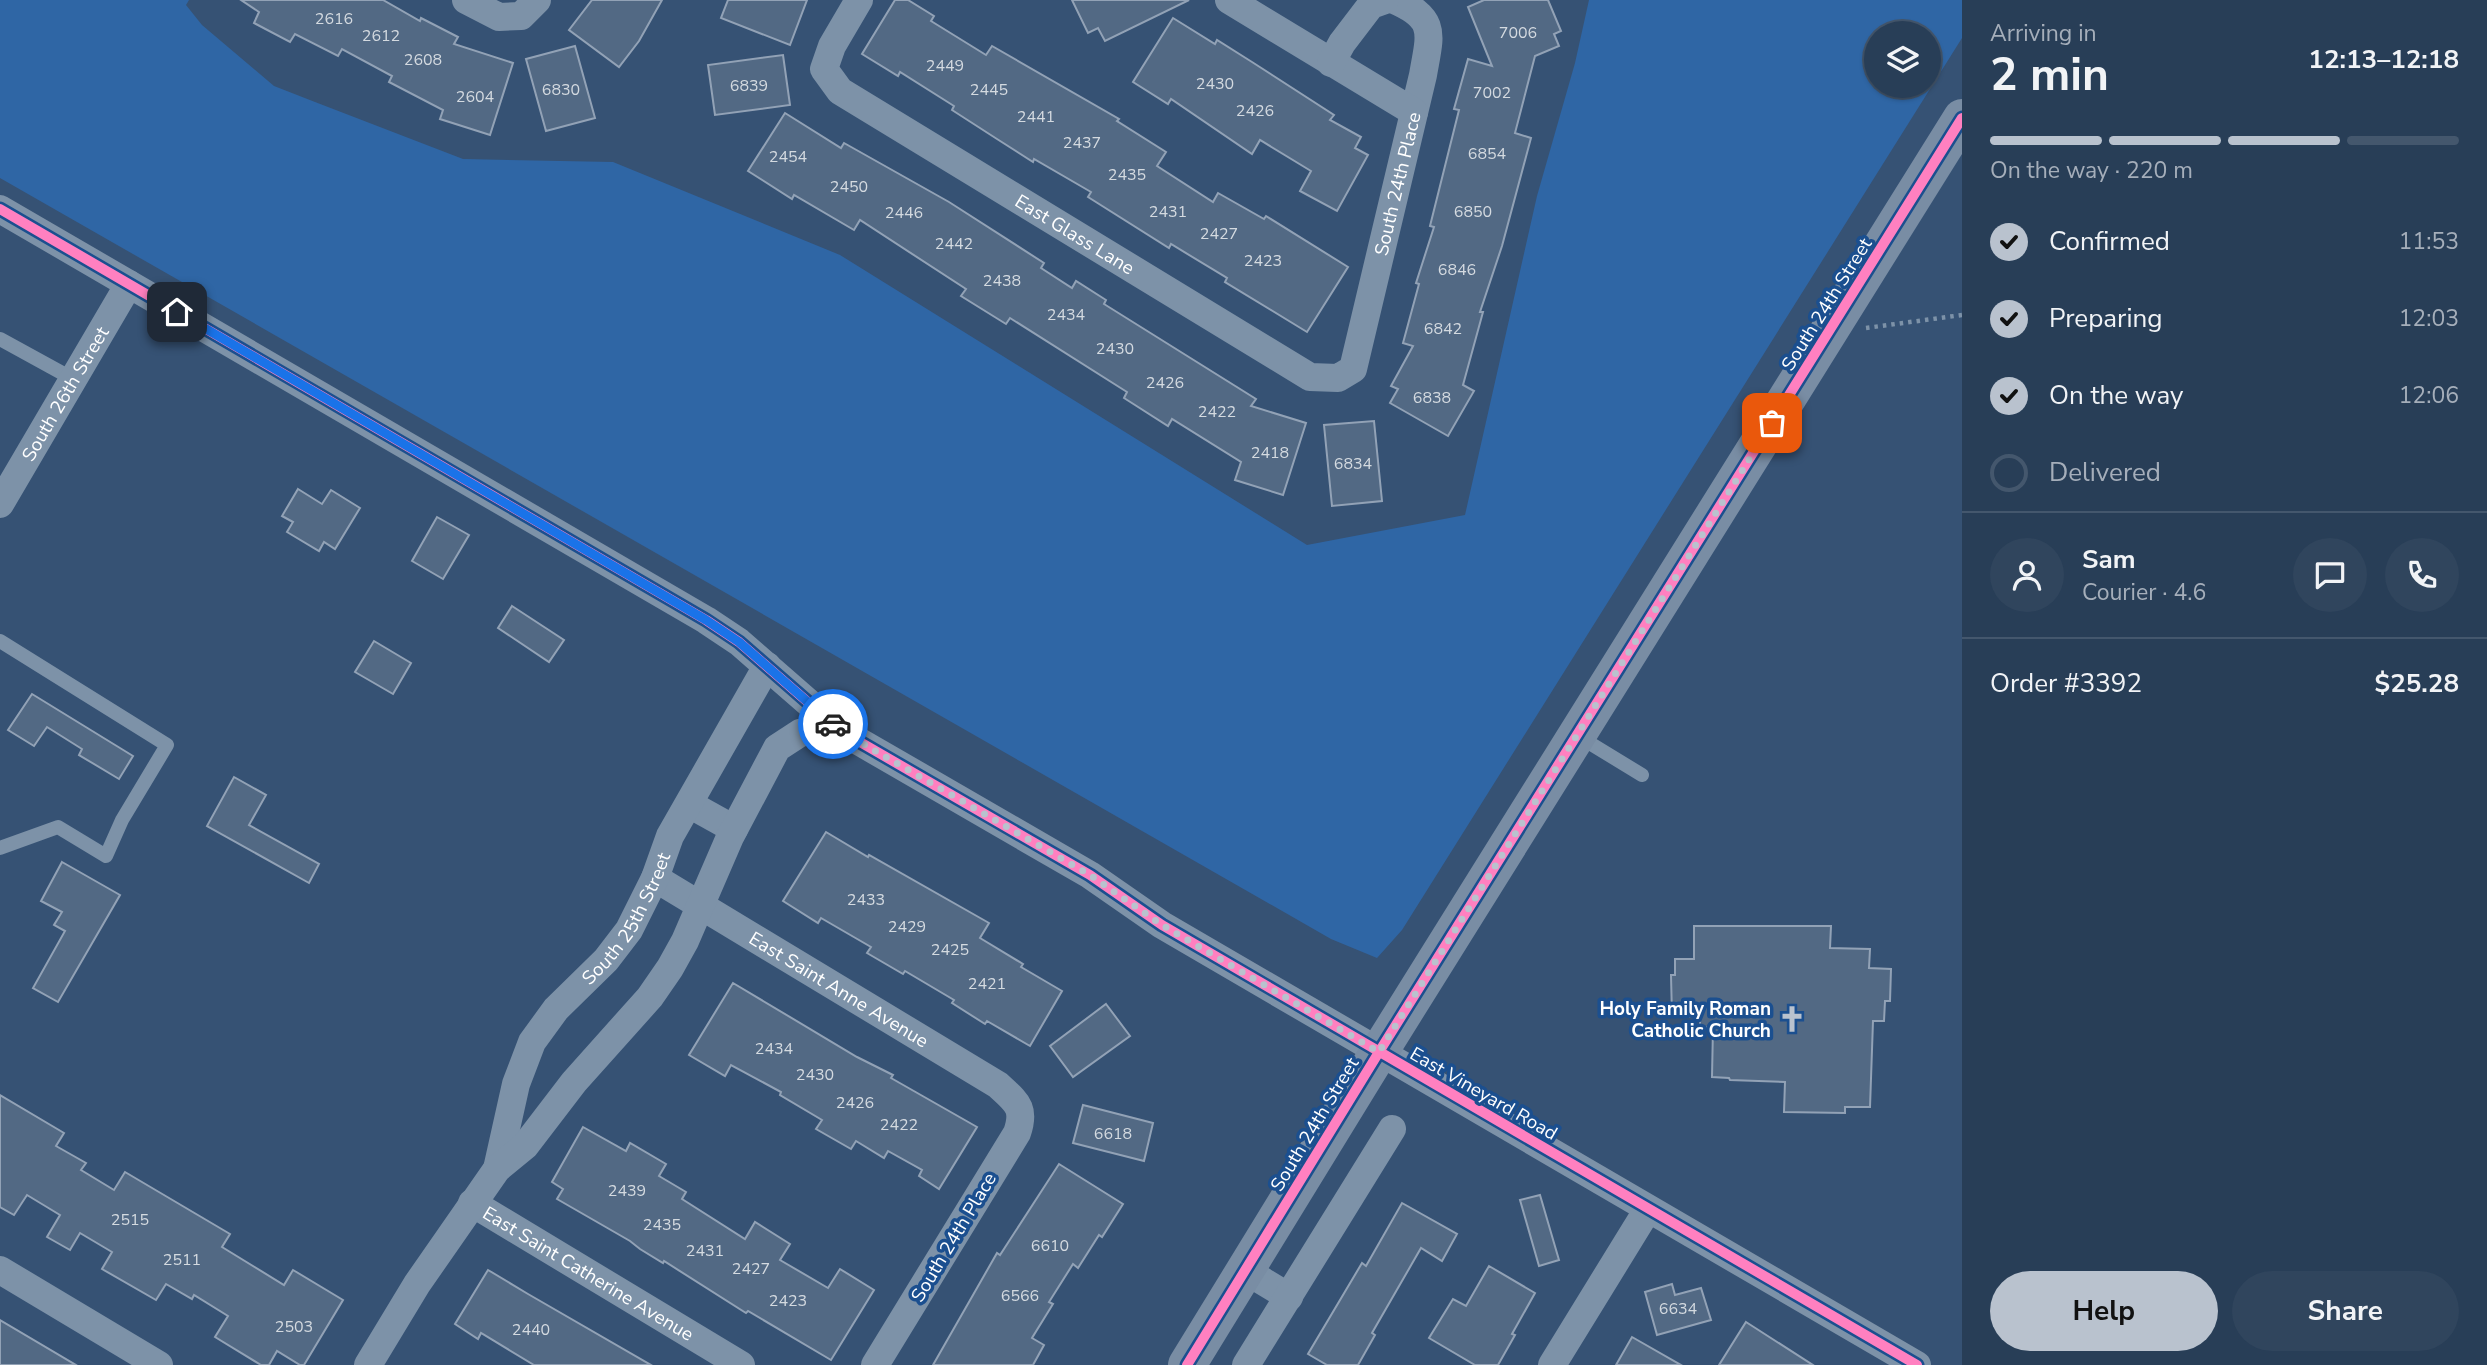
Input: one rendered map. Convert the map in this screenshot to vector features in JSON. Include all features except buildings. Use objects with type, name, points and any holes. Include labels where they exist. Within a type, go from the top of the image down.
[{"type":"main road","name":"South 24th Street","points":[[1187,1365],[1379,1052],[1962,118]]},
{"type":"street","points":[[466,0],[499,17],[529,8]]},
{"type":"street","name":"East Glass Lane","points":[[859,0],[832,46],[824,69],[840,91],[1310,377],[1338,378]]},
{"type":"street","points":[[1228,0],[1414,113]]},
{"type":"street","points":[[1331,63],[1371,5],[1385,0]]},
{"type":"street","name":"South 24th Place","points":[[1338,378],[1353,369],[1429,41],[1427,23],[1413,8],[1394,0]]},
{"type":"street","name":"East Vineyard Road","points":[[0,209],[706,620],[739,642],[834,725],[1090,875],[1162,925],[1648,1209],[1876,1355],[1917,1365]]},
{"type":"street","name":"South 26th Street","points":[[0,504],[129,284]]},
{"type":"street","name":"South 25th Street","points":[[497,1169],[516,1084],[532,1042],[556,1009],[606,960],[629,930],[655,878],[670,836],[767,666]]},
{"type":"street","name":"South 25th Street","points":[[368,1365],[417,1284],[497,1169],[525,1146],[574,1082],[650,998],[685,941],[734,829],[777,748],[800,733],[834,725]]},
{"type":"street","points":[[689,804],[734,829]]},
{"type":"street","name":"East Saint Anne Avenue","points":[[655,878],[998,1085],[1020,1107]]},
{"type":"street","name":"South 24th Place","points":[[875,1365],[1017,1133],[1022,1120],[1020,1107]]},
{"type":"street","points":[[1247,1365],[1392,1129]]},
{"type":"street","name":"East Saint Catherine Avenue","points":[[472,1203],[741,1365]]},
{"type":"street","points":[[1552,1365],[1648,1209]]},
{"type":"street","points":[[0,1270],[159,1365]]},
{"type":"street","points":[[1246,1271],[1289,1297]]},
{"type":"lane","points":[[0,339],[73,380]]},
{"type":"lane","points":[[0,641],[167,745],[122,820],[106,856],[58,827],[0,848]]},
{"type":"lane","points":[[1578,736],[1642,775]]},
{"type":"path","points":[[1828,334],[1962,315]]},
{"type":"shaded area","points":[[0,0],[189,0],[186,5],[202,25],[274,86],[463,159],[613,162],[840,255],[1307,545],[1465,515],[1537,196],[1575,63],[1589,0],[1962,0],[1962,38],[1941,71],[1941,21],[1864,21],[1864,98],[1924,98],[1402,930],[1377,958],[1331,939],[0,178]]},
{"type":"cycle path","points":[[1187,1365],[1379,1052],[1962,118]]},
{"type":"cycle path","points":[[0,209],[706,620],[739,642],[841,731],[1090,875],[1162,925],[1917,1365]]},
{"type":"way so far","points":[[833,724],[1090,875],[1162,925],[1379,1052],[1772,423]]},
{"type":"place","name":"Holy Family Roman Catholic Church","points":[[1792,1019]]},
{"type":"route","points":[[177,312],[706,620],[739,642],[833,724]]}]
